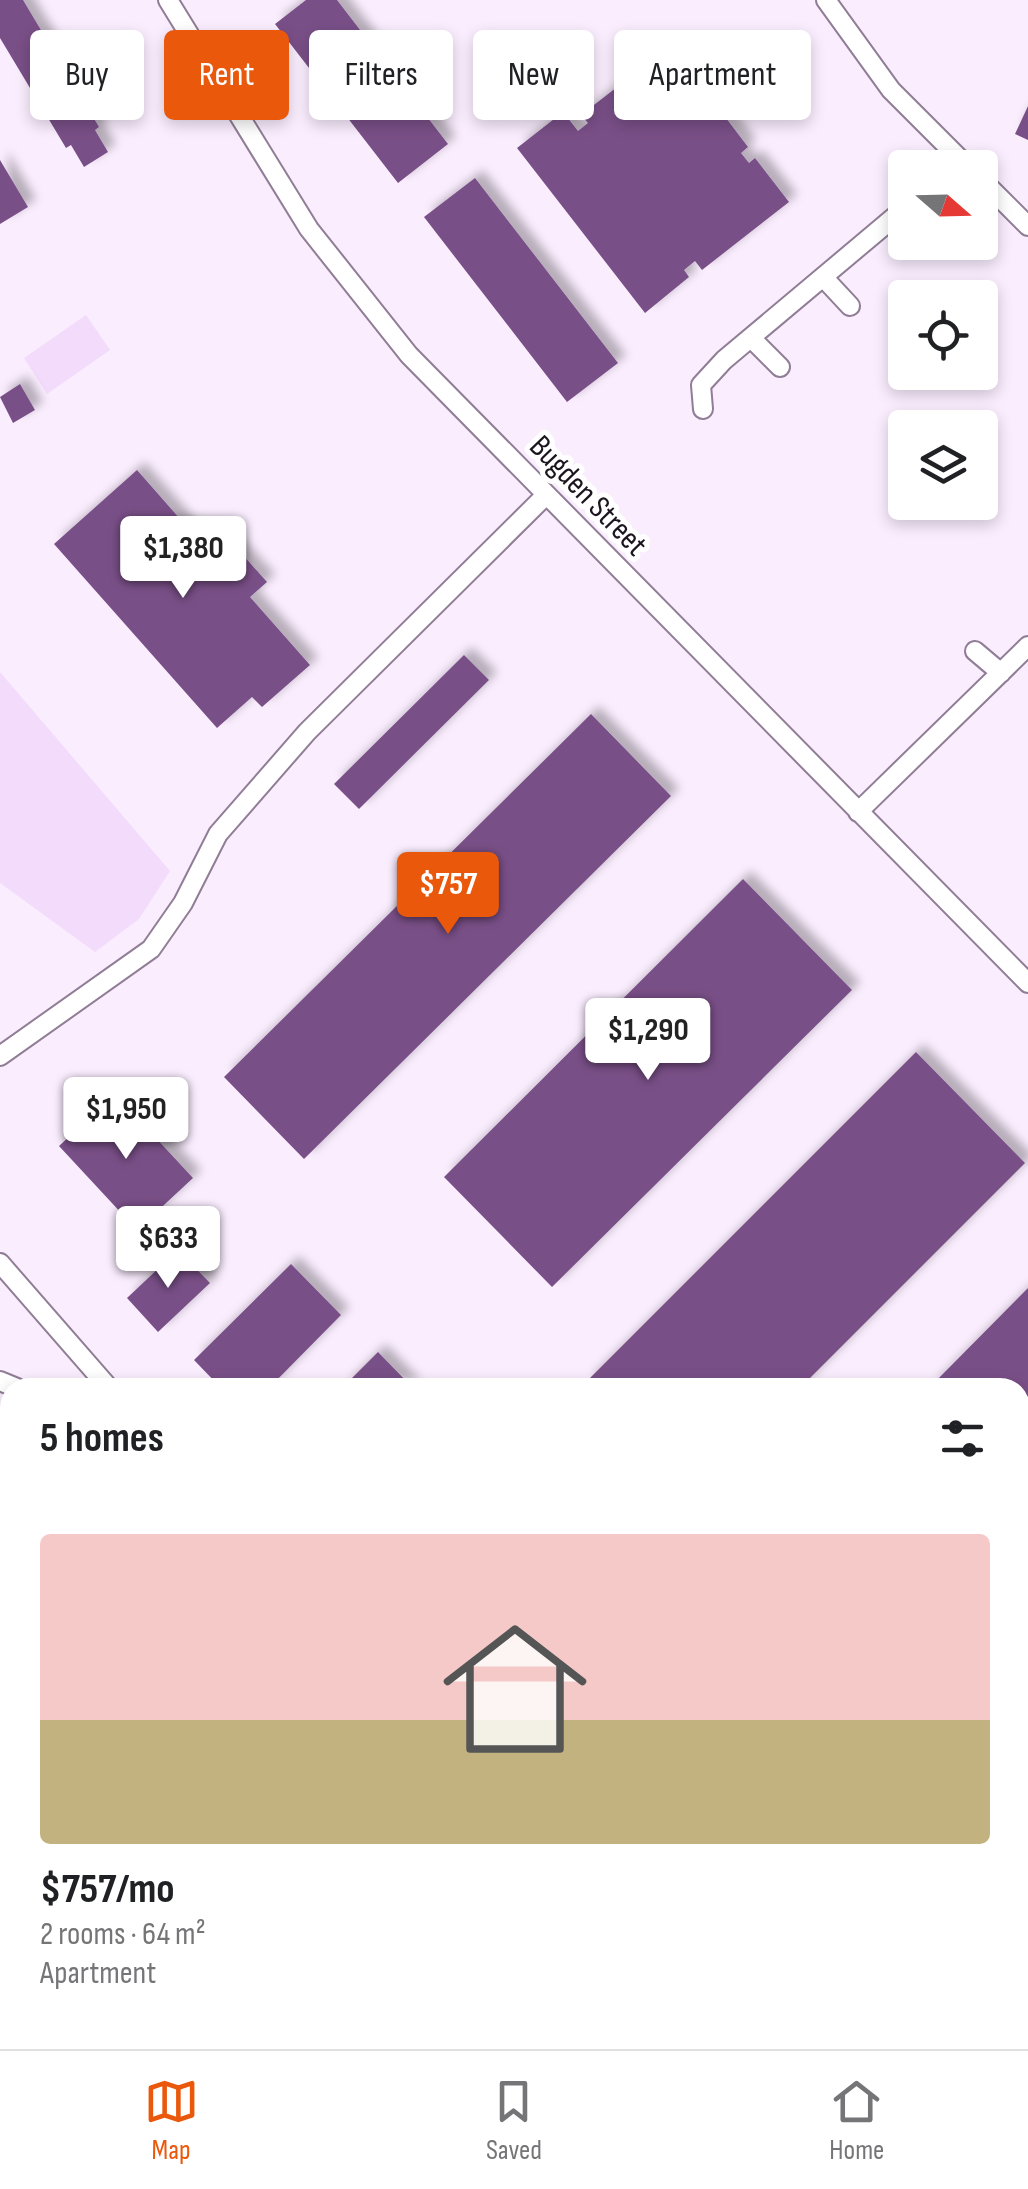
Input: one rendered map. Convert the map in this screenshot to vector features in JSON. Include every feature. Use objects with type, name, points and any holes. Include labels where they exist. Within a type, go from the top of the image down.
[{"type":"lane","name":"Bugden Street","points":[[168,0],[309,229],[408,355],[1028,983]]},
{"type":"lane","points":[[826,0],[891,90],[948,150]]},
{"type":"lane","points":[[998,196],[1028,226]]},
{"type":"lane","points":[[702,410],[701,386],[823,277],[888,228]]},
{"type":"lane","points":[[823,277],[850,306]]},
{"type":"lane","points":[[751,338],[780,367]]},
{"type":"lane","points":[[0,1056],[151,949],[183,903],[218,834],[307,732],[545,496]]},
{"type":"lane","points":[[858,812],[1028,646]]},
{"type":"lane","points":[[975,651],[1001,673]]},
{"type":"lane","points":[[0,1264],[100,1378]]},
{"type":"shaded area","points":[[86,315],[110,350],[47,394],[24,358]]},
{"type":"shaded area","points":[[0,672],[170,871],[139,919],[95,952],[0,883]]},
{"type":"building","points":[[0,0],[23,0],[41,30],[30,30],[30,88],[0,38]]},
{"type":"building","points":[[306,0],[337,0],[360,30],[309,30],[309,68],[289,42],[289,30],[280,30],[275,24]]},
{"type":"building","points":[[614,89],[614,120],[727,120],[748,147],[741,153],[749,163],[755,158],[789,202],[702,270],[695,261],[684,270],[689,277],[645,313],[517,148],[553,120],[569,120],[578,131],[588,123],[585,120],[594,120],[594,105]]},
{"type":"building","points":[[1028,106],[1028,140],[1015,134]]},
{"type":"building","points":[[49,120],[95,120],[99,127],[95,130],[108,152],[84,167],[71,145],[66,148]]},
{"type":"building","points":[[349,120],[430,120],[448,144],[398,183]]},
{"type":"building","points":[[0,160],[28,207],[0,224]]},
{"type":"building","points":[[475,178],[618,363],[567,402],[424,217]]},
{"type":"building","points":[[20,384],[35,410],[13,423],[0,397]]},
{"type":"building","points":[[137,470],[217,561],[234,545],[267,582],[250,597],[310,665],[262,707],[252,697],[217,728],[54,544]]},
{"type":"building","points":[[464,655],[489,680],[359,809],[334,784]]},
{"type":"building","points":[[591,714],[671,796],[304,1159],[224,1077]]},
{"type":"building","points":[[743,879],[852,990],[552,1287],[444,1177]]},
{"type":"building","points":[[916,1052],[1025,1163],[810,1378],[590,1378]]},
{"type":"building","points":[[115,1094],[193,1178],[137,1230],[59,1146]]},
{"type":"building","points":[[178,1250],[210,1283],[158,1332],[127,1298]]},
{"type":"building","points":[[291,1264],[341,1315],[279,1378],[211,1378],[194,1360]]},
{"type":"building","points":[[1028,1288],[1028,1378],[939,1378]]},
{"type":"building","points":[[378,1352],[403,1378],[352,1378]]}]
